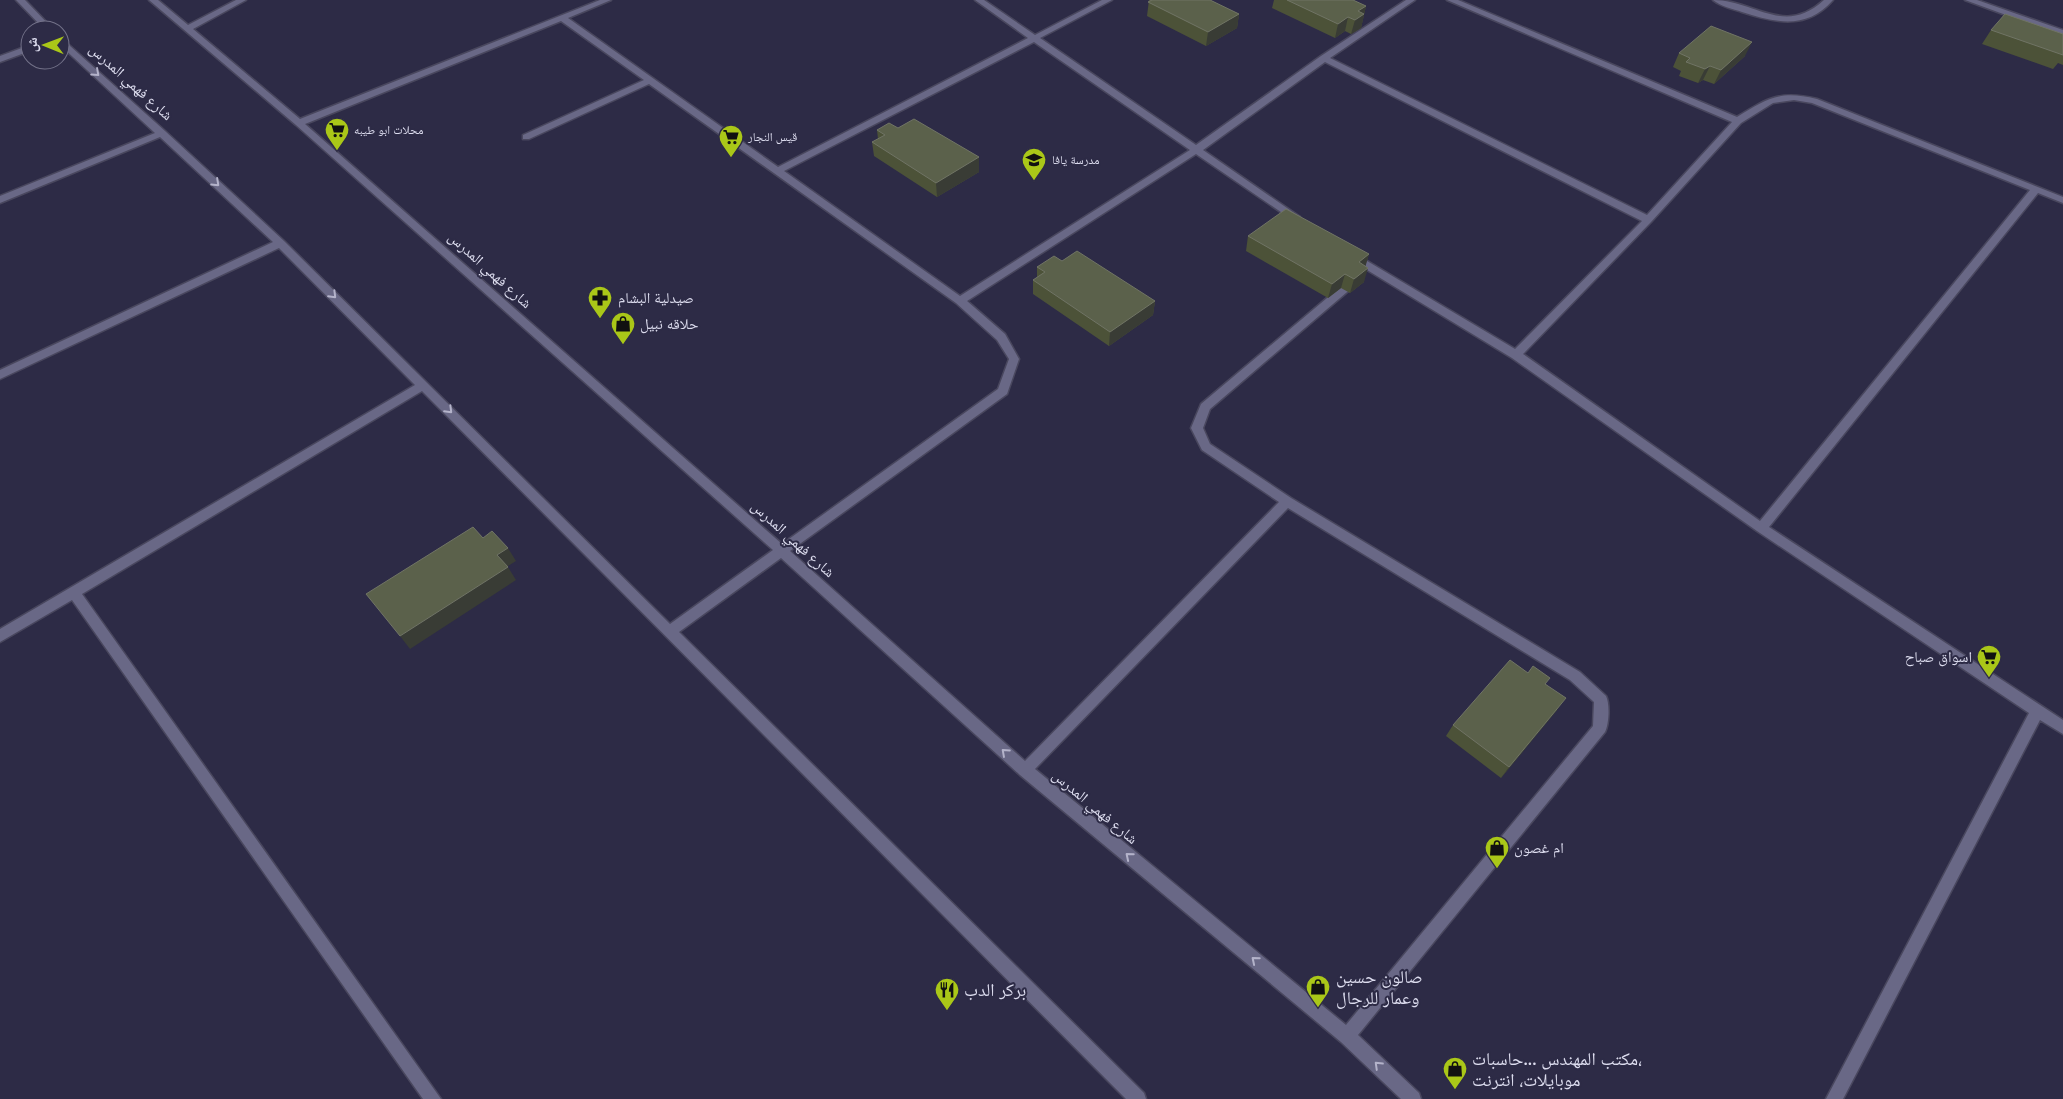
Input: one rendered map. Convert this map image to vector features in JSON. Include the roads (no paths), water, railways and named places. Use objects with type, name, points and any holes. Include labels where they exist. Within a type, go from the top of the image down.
[{"type":"street","points":[[20,0],[40,20]]},
{"type":"street","name":"شارع فهمي المدرس","points":[[153,0],[299,123],[1026,770],[1347,1036],[1413,1099]]},
{"type":"street","points":[[187,29],[242,0]]},
{"type":"street","points":[[299,123],[606,0]]},
{"type":"street","points":[[979,0],[1303,223]]},
{"type":"street","points":[[776,172],[1108,0]]},
{"type":"street","points":[[960,300],[1196,150],[1324,58],[1410,0]]},
{"type":"street","points":[[1451,0],[1738,121]]},
{"type":"street","points":[[1717,0],[1754,13],[1788,20],[1814,14],[1828,0]]},
{"type":"street","points":[[1969,0],[2063,33]]},
{"type":"street","points":[[562,18],[776,172],[960,300],[1000,337],[1014,359],[1003,391],[670,631]]},
{"type":"street","name":"شارع فهمي المدرس","points":[[70,49],[280,243],[1137,1099]]},
{"type":"street","points":[[0,59],[20,52]]},
{"type":"street","points":[[1324,58],[1648,220]]},
{"type":"street","points":[[526,137],[649,81]]},
{"type":"street","points":[[1516,355],[1648,220],[1738,121],[1770,101],[1794,97],[1814,101],[2063,200]]},
{"type":"street","points":[[0,200],[162,132]]},
{"type":"street","points":[[1761,528],[2036,189]]},
{"type":"street","points":[[0,375],[280,243]]},
{"type":"street","points":[[1344,251],[1369,268],[1516,355],[1761,528],[2063,728]]},
{"type":"street","points":[[1347,1036],[1600,728],[1601,700],[1575,676],[1287,501],[1206,447],[1197,428],[1204,408],[1369,268]]},
{"type":"street","points":[[0,636],[424,385]]},
{"type":"street","points":[[1026,770],[1287,501]]},
{"type":"street","points":[[74,593],[433,1099]]},
{"type":"street","points":[[1834,1099],[2037,712]]},
{"type":"place","name":"محلات ابو طيبه","points":[[337,151]]},
{"type":"place","name":"قيس النجار","points":[[731,158]]},
{"type":"place","name":"مدرسة يافا","points":[[1034,181]]},
{"type":"place","name":"صيدلية البشام","points":[[600,319]]},
{"type":"place","name":"حلاقه نبيل","points":[[623,345]]},
{"type":"place","name":"اسواق صباح","points":[[1989,678]]},
{"type":"place","name":"ام غصون","points":[[1497,869]]},
{"type":"place","name":"صالون حسين وعمار للرجال","points":[[1318,1008]]},
{"type":"place","name":"بركر الدب","points":[[947,1011]]},
{"type":"place","name":"مكتب المهندس ...حاسبات، موبايلات، انترنت","points":[[1455,1090]]}]
